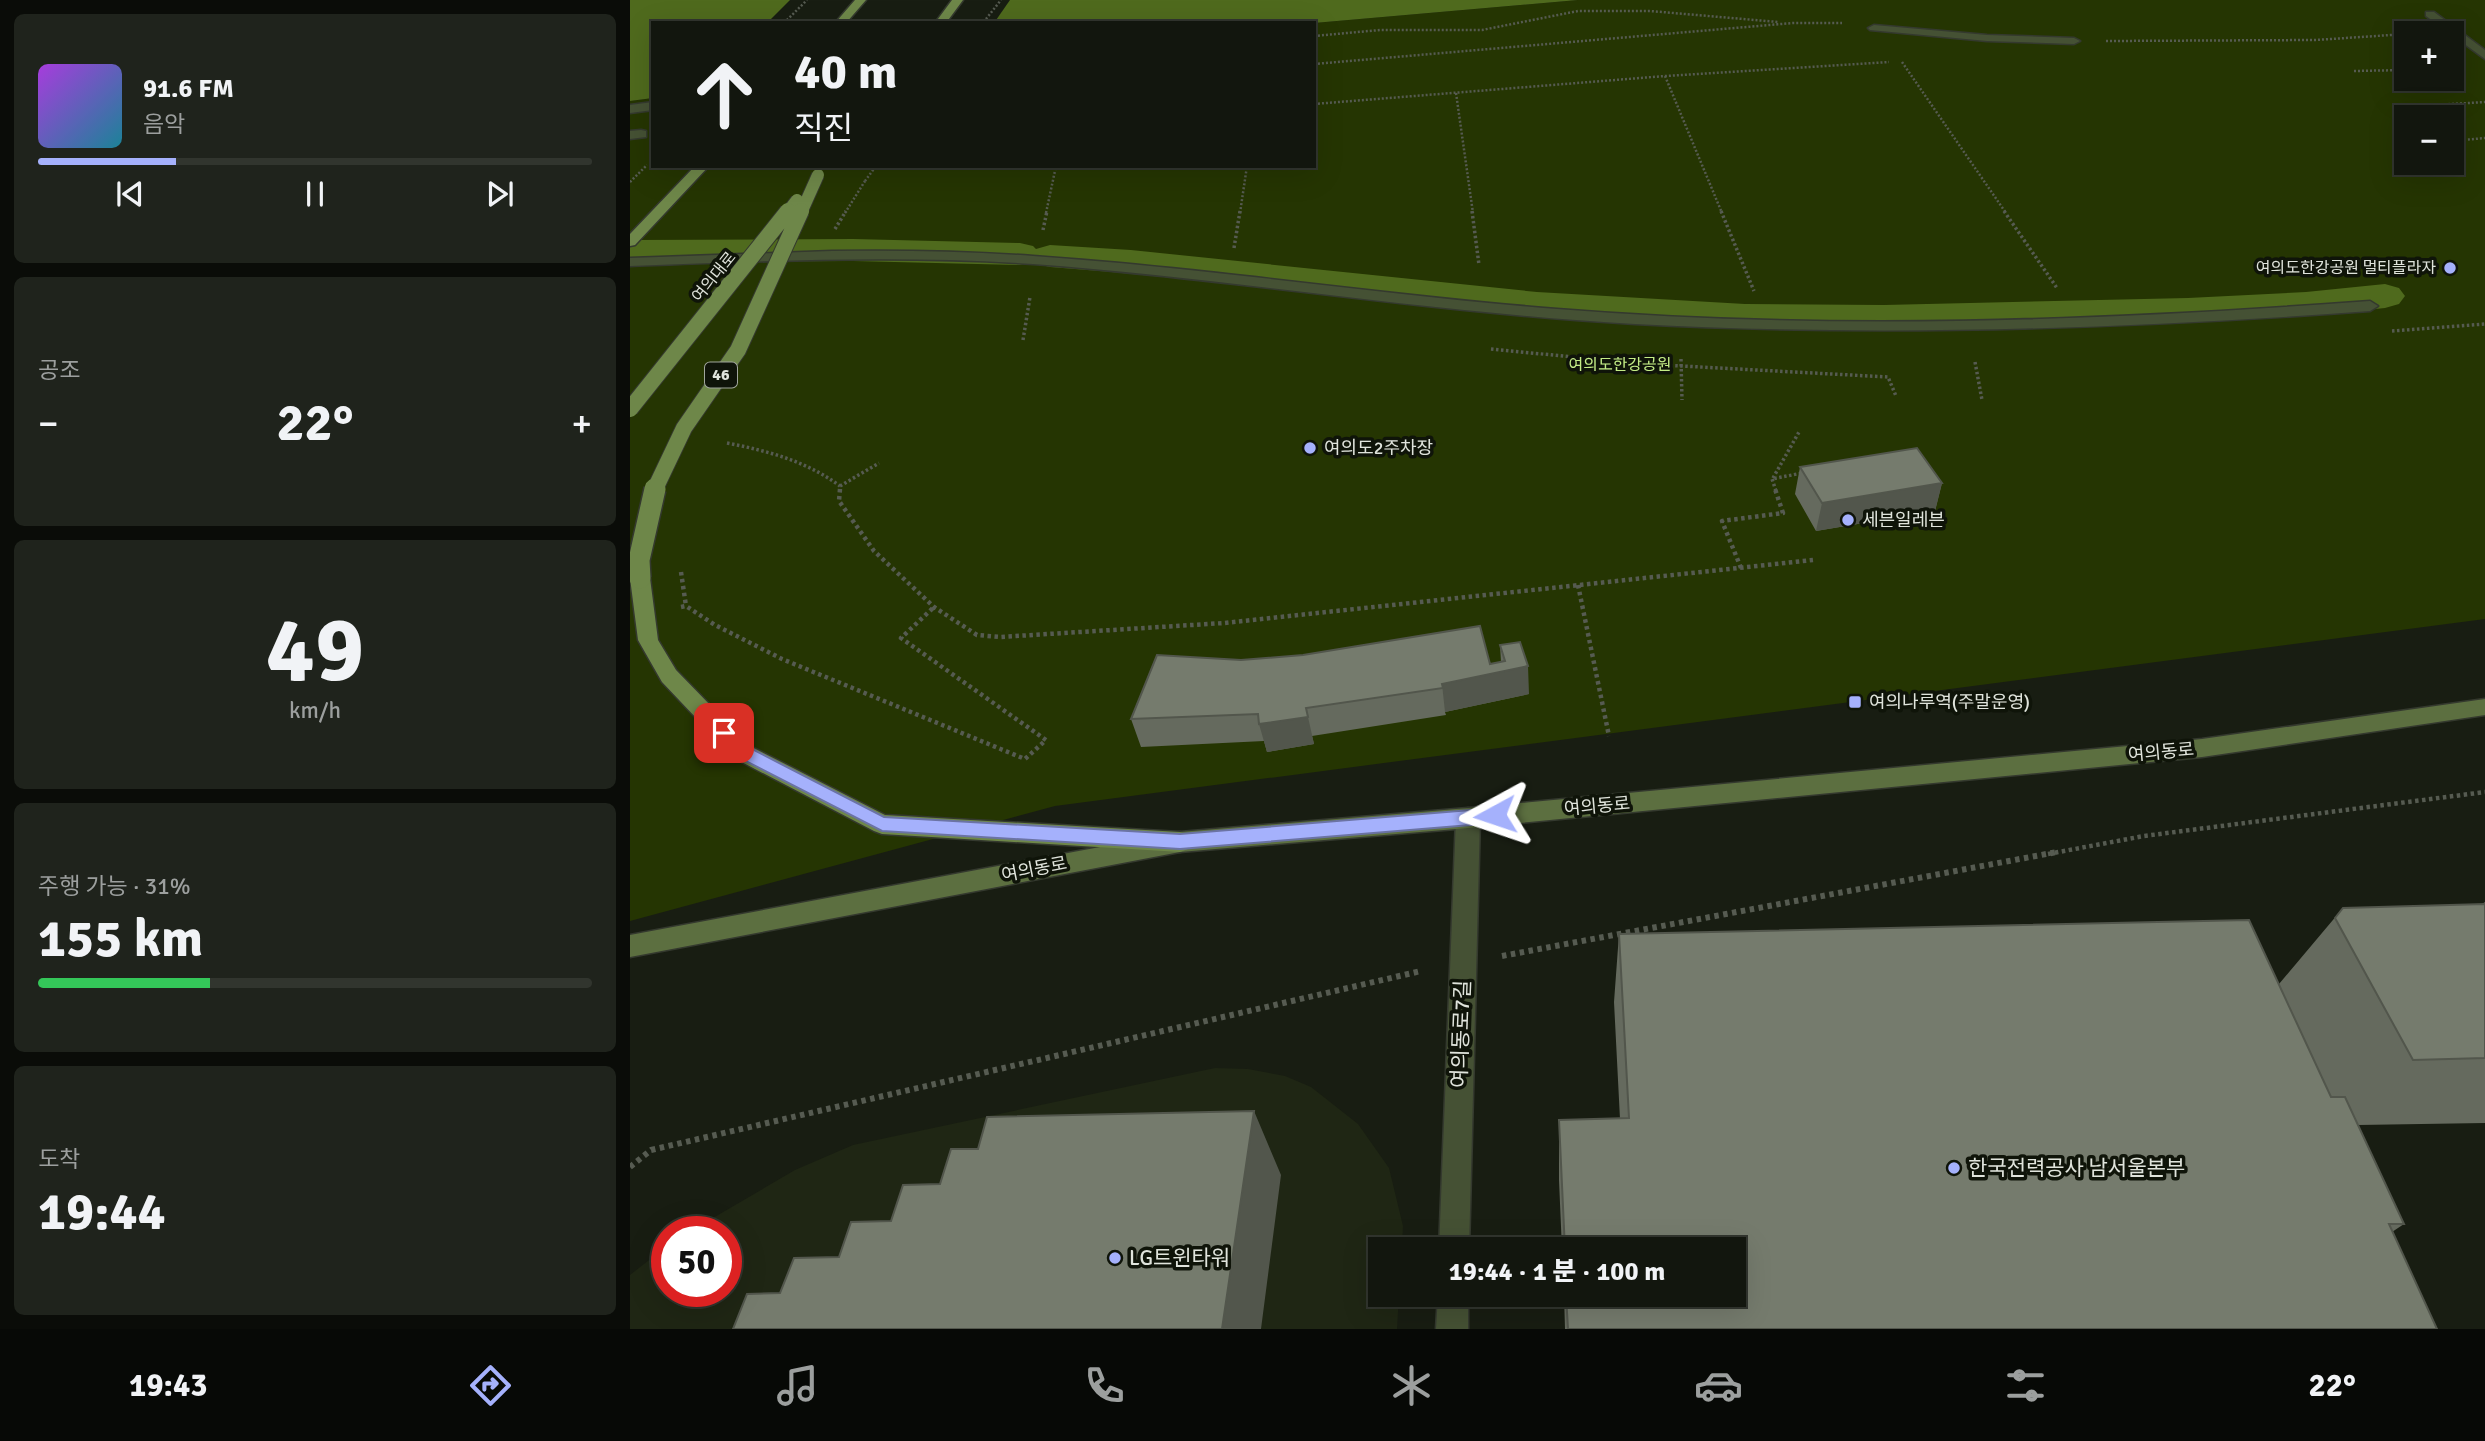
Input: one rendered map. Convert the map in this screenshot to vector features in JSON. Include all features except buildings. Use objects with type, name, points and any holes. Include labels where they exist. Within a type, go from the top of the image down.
[{"type":"main road","points":[[841,21],[861,0]]},
{"type":"main road","points":[[942,21],[958,0]]},
{"type":"main road","points":[[630,242],[701,168]]},
{"type":"main road","name":"여의대로","points":[[630,409],[821,170]]},
{"type":"main road","name":"46","points":[[644,617],[639,561],[654,490],[684,428],[738,350],[821,170]]},
{"type":"main road","points":[[630,234],[664,206]]},
{"type":"main road","points":[[644,617],[648,640],[669,676],[742,752],[882,824],[1180,842]]},
{"type":"main road","name":"여의동로","points":[[630,946],[1180,842],[1468,818],[2202,748],[2485,707]]},
{"type":"street","points":[[2430,15],[2485,56]]},
{"type":"street","points":[[1874,28],[1986,38],[2074,41]]},
{"type":"street","points":[[630,109],[651,106]]},
{"type":"street","points":[[630,262],[940,254],[1036,260],[1550,313],[1763,324],[1954,326],[2156,320],[2370,306]]},
{"type":"street","name":"여의동로7길","points":[[1454,1237],[1468,818]]},
{"type":"street","points":[[1452,1329],[1453,1307]]},
{"type":"path","points":[[787,21],[807,0]]},
{"type":"path","points":[[985,21],[1001,0]]},
{"type":"path","points":[[1316,36],[1380,30],[1482,30],[1578,11],[1615,10],[1650,10],[1793,23]]},
{"type":"path","points":[[1316,64],[1793,23],[1829,21],[1874,28]]},
{"type":"path","points":[[2074,41],[2316,40],[2394,35]]},
{"type":"path","points":[[1316,104],[1665,76],[1889,62]]},
{"type":"path","points":[[1902,62],[2057,288]]},
{"type":"path","points":[[2354,71],[2394,70]]},
{"type":"path","points":[[1665,76],[1754,291]]},
{"type":"path","points":[[1455,92],[1458,96],[1479,265]]},
{"type":"path","points":[[2434,105],[2485,102]]},
{"type":"path","points":[[2464,140],[2485,138]]},
{"type":"path","points":[[630,182],[651,161]]},
{"type":"path","points":[[864,181],[874,168]]},
{"type":"path","points":[[1036,260],[1056,168]]},
{"type":"path","points":[[1234,254],[1247,168]]},
{"type":"path","points":[[1023,340],[1030,297]]},
{"type":"path","points":[[1491,349],[1681,367],[1888,377],[1896,396]]},
{"type":"path","points":[[1681,359],[1682,400]]},
{"type":"path","points":[[1975,362],[1982,400]]},
{"type":"path","points":[[1741,568],[1722,522],[1783,513],[1772,479],[1799,432]]},
{"type":"path","points":[[727,443],[778,453],[821,470],[840,486]]},
{"type":"path","points":[[840,486],[878,463]]},
{"type":"path","points":[[1772,479],[1813,471]]},
{"type":"path","points":[[840,486],[839,500],[874,551],[934,607],[977,635],[1062,635],[1224,624],[1813,560]]},
{"type":"path","points":[[1578,586],[1609,736]]},
{"type":"path","points":[[644,617],[686,606],[715,625],[782,659],[1025,759],[1046,740],[901,638],[934,607]]},
{"type":"path","points":[[630,1167],[651,1150],[1385,978],[2144,836],[2485,792]]},
{"type":"shaded area","points":[[630,0],[1578,0],[1316,23],[651,21],[651,98],[630,101]]},
{"type":"shaded area","points":[[1215,1068],[1248,1069],[1285,1076],[1311,1087],[1358,1124],[1389,1168],[1403,1226],[1403,1237],[1368,1237],[1368,1307],[1398,1307],[1397,1329],[630,1329],[630,1275],[651,1259],[651,1307],[742,1307],[742,1216],[716,1216],[795,1170],[853,1145]]},
{"type":"green space","name":"여의도한강공원","points":[[1578,0],[2485,0],[2485,619],[1055,806],[630,921],[630,101],[651,98],[651,168],[1316,168],[1316,23]]},
{"type":"pier","points":[[790,0],[1010,0],[995,21],[769,21]]},
{"type":"waterway","points":[[630,251],[853,250],[1020,254]]},
{"type":"waterway","points":[[1050,256],[1212,269],[1537,304],[1745,317],[1884,317],[2188,310],[2267,307],[2385,296]]},
{"type":"place","name":"여의도한강공원 멀티플라자","points":[[2450,268]]},
{"type":"place","name":"여의도2주차장","points":[[1310,448]]},
{"type":"place","name":"세븐일레븐","points":[[1848,520]]},
{"type":"place","name":"여의나루역(주말운영)","points":[[1855,702]]},
{"type":"place","name":"한국전력공사 남서울본부","points":[[1954,1168]]},
{"type":"place","name":"LG트윈타워","points":[[1115,1258]]},
{"type":"route","points":[[724,733],[742,752],[882,824],[1180,842],[1495,815]]}]
